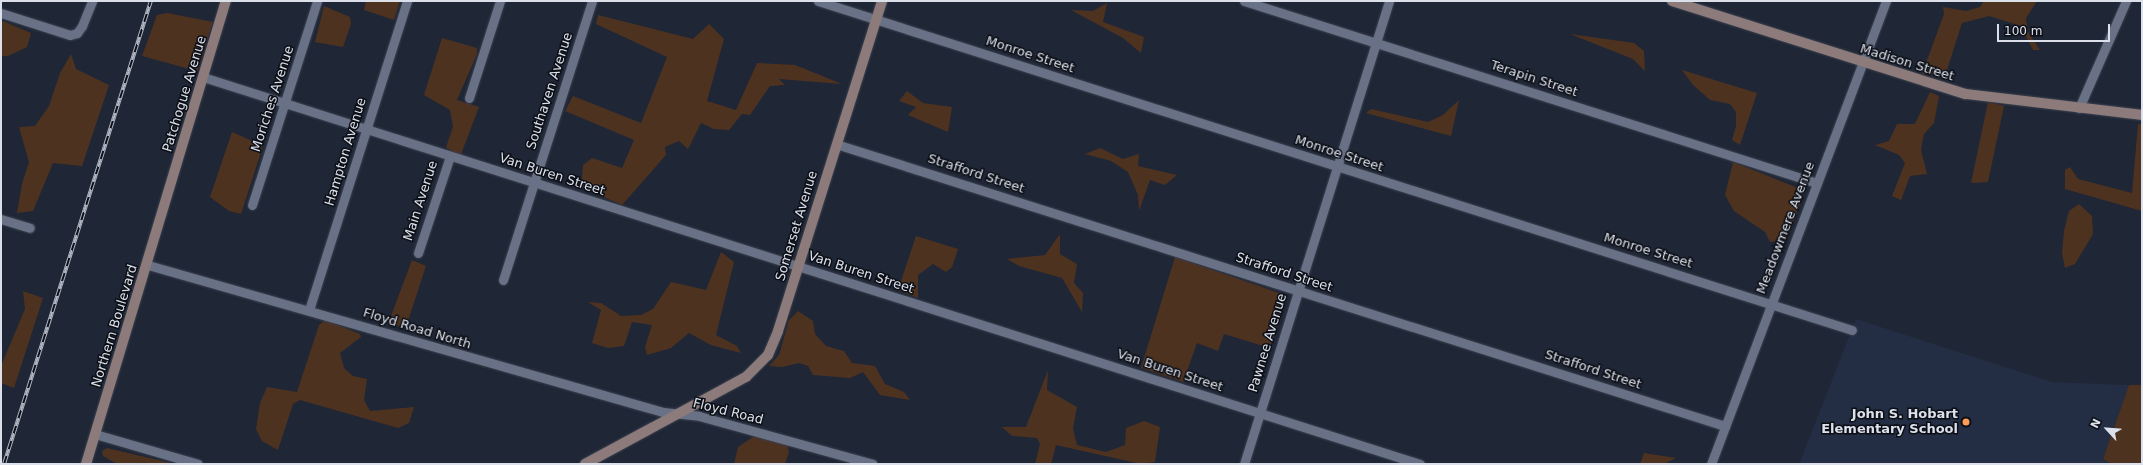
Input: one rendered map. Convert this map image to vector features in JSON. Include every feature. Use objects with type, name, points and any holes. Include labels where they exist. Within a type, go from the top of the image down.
[{"type":"street","points":[[1,14],[70,35],[77,33],[87,17],[92,1]]},
{"type":"street","name":"Patchogue Avenue","points":[[168,195],[226,1]]},
{"type":"street","name":"Moriches Avenue","points":[[252,205],[317,1]]},
{"type":"street","name":"Hampton Avenue","points":[[309,310],[407,1]]},
{"type":"street","points":[[469,98],[500,1]]},
{"type":"street","name":"Southaven Avenue","points":[[503,280],[592,1]]},
{"type":"street","name":"Monroe Street","points":[[818,1],[1852,330]]},
{"type":"street","name":"Somerset Avenue","points":[[679,414],[746,377],[764,360],[773,344],[882,1]]},
{"type":"street","name":"Terapin Street","points":[[1244,1],[1817,183]]},
{"type":"street","name":"Pawnee Avenue","points":[[1244,464],[1297,290],[1389,1]]},
{"type":"street","name":"Madison Street","points":[[1672,1],[1966,94],[2142,115]]},
{"type":"street","name":"Meadowmere Avenue","points":[[1711,464],[1886,1]]},
{"type":"street","points":[[2079,108],[2126,1]]},
{"type":"street","name":"Van Buren Street","points":[[203,77],[1420,464]]},
{"type":"street","name":"Strafford Street","points":[[836,144],[1725,426]]},
{"type":"street","name":"Main Avenue","points":[[418,253],[450,156]]},
{"type":"street","name":"Northern Boulevard","points":[[88,464],[95,434],[168,195]]},
{"type":"street","points":[[1,219],[30,228]]},
{"type":"street","name":"Floyd Road North","points":[[148,264],[499,366],[663,412],[679,414]]},
{"type":"street","name":"Floyd Road","points":[[585,464],[679,414],[699,416],[873,464]]},
{"type":"street","points":[[95,434],[198,464]]},
{"type":"shaded area","points":[[366,1],[400,1],[394,20],[364,10]]},
{"type":"shaded area","points":[[1984,1],[2037,1],[2026,18],[2028,32],[2040,50],[2033,50],[2021,26],[1989,16],[1962,23],[1945,76],[1922,74],[1944,14],[1943,7],[1966,11],[1980,7]]},
{"type":"shaded area","points":[[1107,3],[1103,22],[1144,37],[1141,53],[1123,38],[1071,10],[1093,11]]},
{"type":"shaded area","points":[[324,6],[350,17],[351,24],[343,47],[315,42]]},
{"type":"shaded area","points":[[167,13],[213,22],[197,71],[142,56],[157,15]]},
{"type":"shaded area","points":[[598,15],[693,39],[709,24],[724,39],[707,101],[736,110],[757,63],[795,65],[842,84],[779,79],[785,85],[770,86],[750,115],[742,114],[729,130],[714,129],[701,123],[688,149],[679,141],[665,147],[666,155],[622,205],[581,187],[583,165],[592,158],[622,168],[634,140],[565,111],[573,96],[641,123],[667,57],[596,24]]},
{"type":"shaded area","points":[[3,21],[31,33],[27,47],[8,56],[1,56],[1,23]]},
{"type":"shaded area","points":[[1570,34],[1634,43],[1644,51],[1645,71],[1633,59]]},
{"type":"shaded area","points":[[442,38],[477,48],[477,54],[457,100],[479,107],[460,157],[446,147],[453,127],[450,110],[424,95]]},
{"type":"shaded area","points":[[71,54],[76,69],[109,85],[82,166],[53,163],[33,211],[17,213],[22,184],[29,162],[19,127],[35,126],[49,106],[60,73]]},
{"type":"shaded area","points":[[1682,70],[1757,93],[1740,145],[1732,140],[1736,126],[1736,112],[1730,104],[1710,100],[1693,85]]},
{"type":"shaded area","points":[[907,91],[923,103],[952,107],[948,132],[908,115],[916,107],[899,101]]},
{"type":"shaded area","points":[[1930,92],[1939,96],[1934,123],[1924,134],[1921,150],[1927,174],[1910,176],[1901,200],[1892,196],[1905,163],[1899,155],[1875,145],[1889,141],[1897,124],[1915,124]]},
{"type":"shaded area","points":[[1459,100],[1451,136],[1366,113],[1371,109],[1428,122],[1443,115]]},
{"type":"shaded area","points":[[1988,102],[2004,106],[1988,182],[1971,183]]},
{"type":"shaded area","points":[[2138,124],[2142,124],[2142,211],[2065,189],[2065,170],[2070,167],[2078,179],[2132,193]]},
{"type":"shaded area","points":[[232,132],[263,146],[241,214],[229,211],[210,197]]},
{"type":"shaded area","points":[[1100,148],[1123,159],[1139,154],[1138,166],[1177,175],[1165,185],[1150,180],[1139,211],[1138,195],[1128,172],[1111,161],[1085,154]]},
{"type":"shaded area","points":[[1733,162],[1798,188],[1802,195],[1786,240],[1770,242],[1765,232],[1734,211],[1725,195]]},
{"type":"shaded area","points":[[2079,204],[2092,216],[2093,234],[2075,264],[2065,268],[2062,253],[2064,231],[2069,211]]},
{"type":"shaded area","points":[[1060,234],[1060,254],[1077,264],[1074,283],[1083,293],[1082,312],[1062,278],[1019,266],[1007,259],[1045,255]]},
{"type":"shaded area","points":[[916,236],[958,249],[952,267],[946,272],[933,264],[918,275],[918,298],[898,290]]},
{"type":"shaded area","points":[[721,252],[734,262],[716,335],[737,346],[741,353],[711,345],[689,333],[671,348],[647,355],[645,347],[652,325],[632,322],[624,346],[608,348],[592,343],[601,310],[588,302],[601,303],[621,316],[641,315],[653,309],[671,282],[706,290]]},
{"type":"shaded area","points":[[1175,257],[1279,293],[1284,300],[1270,348],[1224,334],[1218,351],[1197,343],[1183,382],[1141,368]]},
{"type":"shaded area","points":[[412,260],[426,266],[406,327],[388,324]]},
{"type":"shaded area","points":[[23,291],[43,298],[14,388],[1,383],[1,366],[25,309]]},
{"type":"shaded area","points":[[798,311],[813,321],[815,334],[826,346],[844,351],[852,363],[875,366],[885,384],[904,392],[910,400],[880,395],[863,372],[850,378],[813,375],[808,366],[799,363],[782,367],[769,366],[779,355],[789,320]]},
{"type":"shaded area","name":"John S. Hobart Elementary School","points":[[1856,319],[2052,382],[2129,385],[2103,459],[2112,464],[1799,464]]},
{"type":"shaded area","points":[[325,320],[360,334],[361,337],[340,353],[344,368],[353,376],[367,379],[364,400],[370,411],[414,407],[409,423],[398,428],[300,400],[293,404],[278,450],[262,441],[256,429],[260,403],[267,387],[297,392],[319,325]]},
{"type":"shaded area","points":[[1048,370],[1047,390],[1077,407],[1073,428],[1077,445],[1106,452],[1125,445],[1126,428],[1144,421],[1160,427],[1155,462],[1141,464],[1056,445],[1051,464],[1035,464],[1040,444],[1037,438],[1012,436],[1002,427],[1026,427]]},
{"type":"shaded area","points":[[2129,385],[2142,385],[2142,464],[2112,464],[2103,459]]},
{"type":"shaded area","points":[[756,435],[787,444],[789,452],[785,464],[734,464],[738,447]]},
{"type":"shaded area","points":[[107,448],[175,464],[117,464],[103,456],[102,451]]},
{"type":"shaded area","points":[[1644,453],[1676,458],[1664,464],[1640,464]]},
{"type":"railway","points":[[4,464],[151,1]]},
{"type":"place","name":"John S. Hobart Elementary School","points":[[1966,422]]}]
